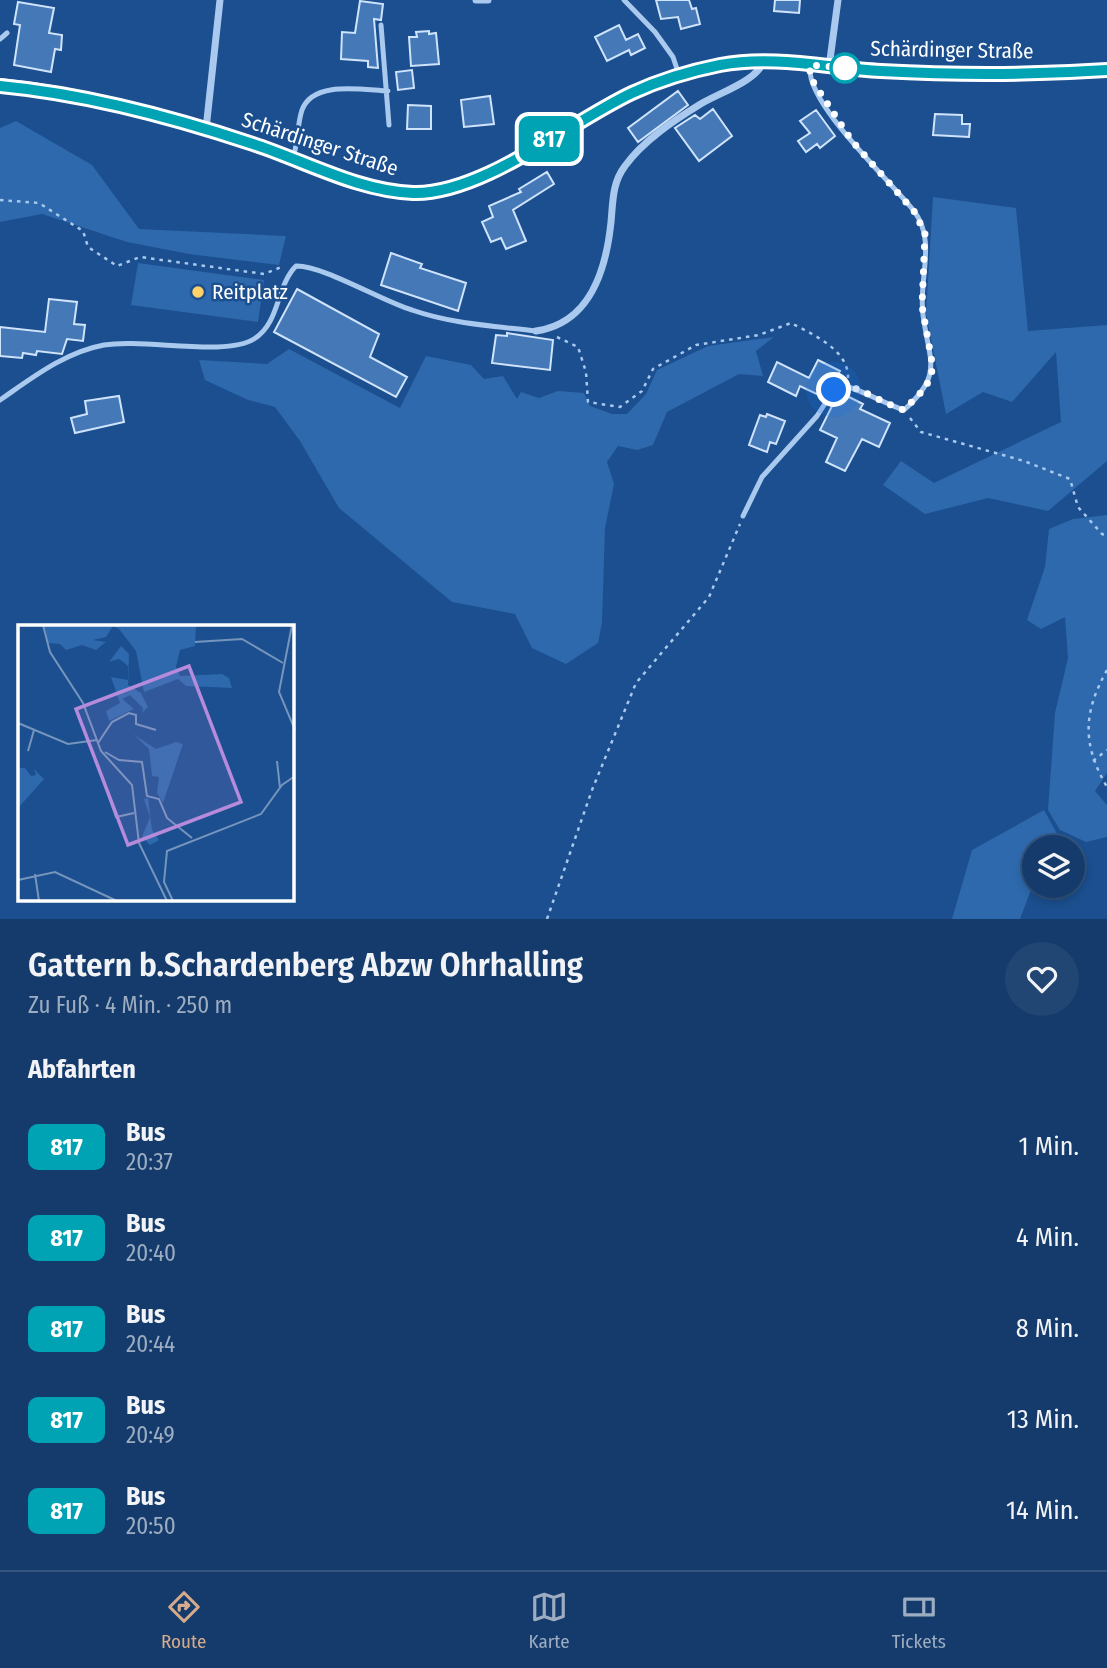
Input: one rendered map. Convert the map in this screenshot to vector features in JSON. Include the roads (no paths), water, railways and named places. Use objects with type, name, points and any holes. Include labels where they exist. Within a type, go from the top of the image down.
[{"type":"main road","name":"Schärdinger Straße","points":[[0,85],[113,106],[206,130],[391,191],[439,191],[494,169],[632,93],[680,75],[718,65],[764,60],[829,67],[983,73],[1107,70]]},
{"type":"street","points":[[206,130],[220,0]]},
{"type":"street","points":[[476,0],[488,0]]},
{"type":"street","points":[[829,67],[838,0]]},
{"type":"street","points":[[536,331],[554,328],[568,321],[591,294],[608,247],[613,192],[625,166],[655,135],[757,72],[764,60]]},
{"type":"lane","points":[[623,1],[655,32],[673,57],[680,75]]},
{"type":"lane","points":[[381,25],[389,125]]},
{"type":"lane","points":[[0,39],[7,33]]},
{"type":"lane","points":[[743,516],[761,477],[817,416],[837,386],[848,385],[879,402],[904,410],[926,387],[933,368],[922,306],[925,233],[914,211],[858,149],[830,111],[811,82],[810,65]]},
{"type":"lane","points":[[293,159],[300,117],[309,98],[323,91],[388,90]]},
{"type":"lane","points":[[0,400],[64,359],[105,345],[132,342],[226,347],[245,344],[262,333],[272,318],[290,272],[296,266],[307,266],[377,298],[415,311],[458,322],[536,331]]},
{"type":"place","name":"Reitplatz","points":[[198,292]]}]
